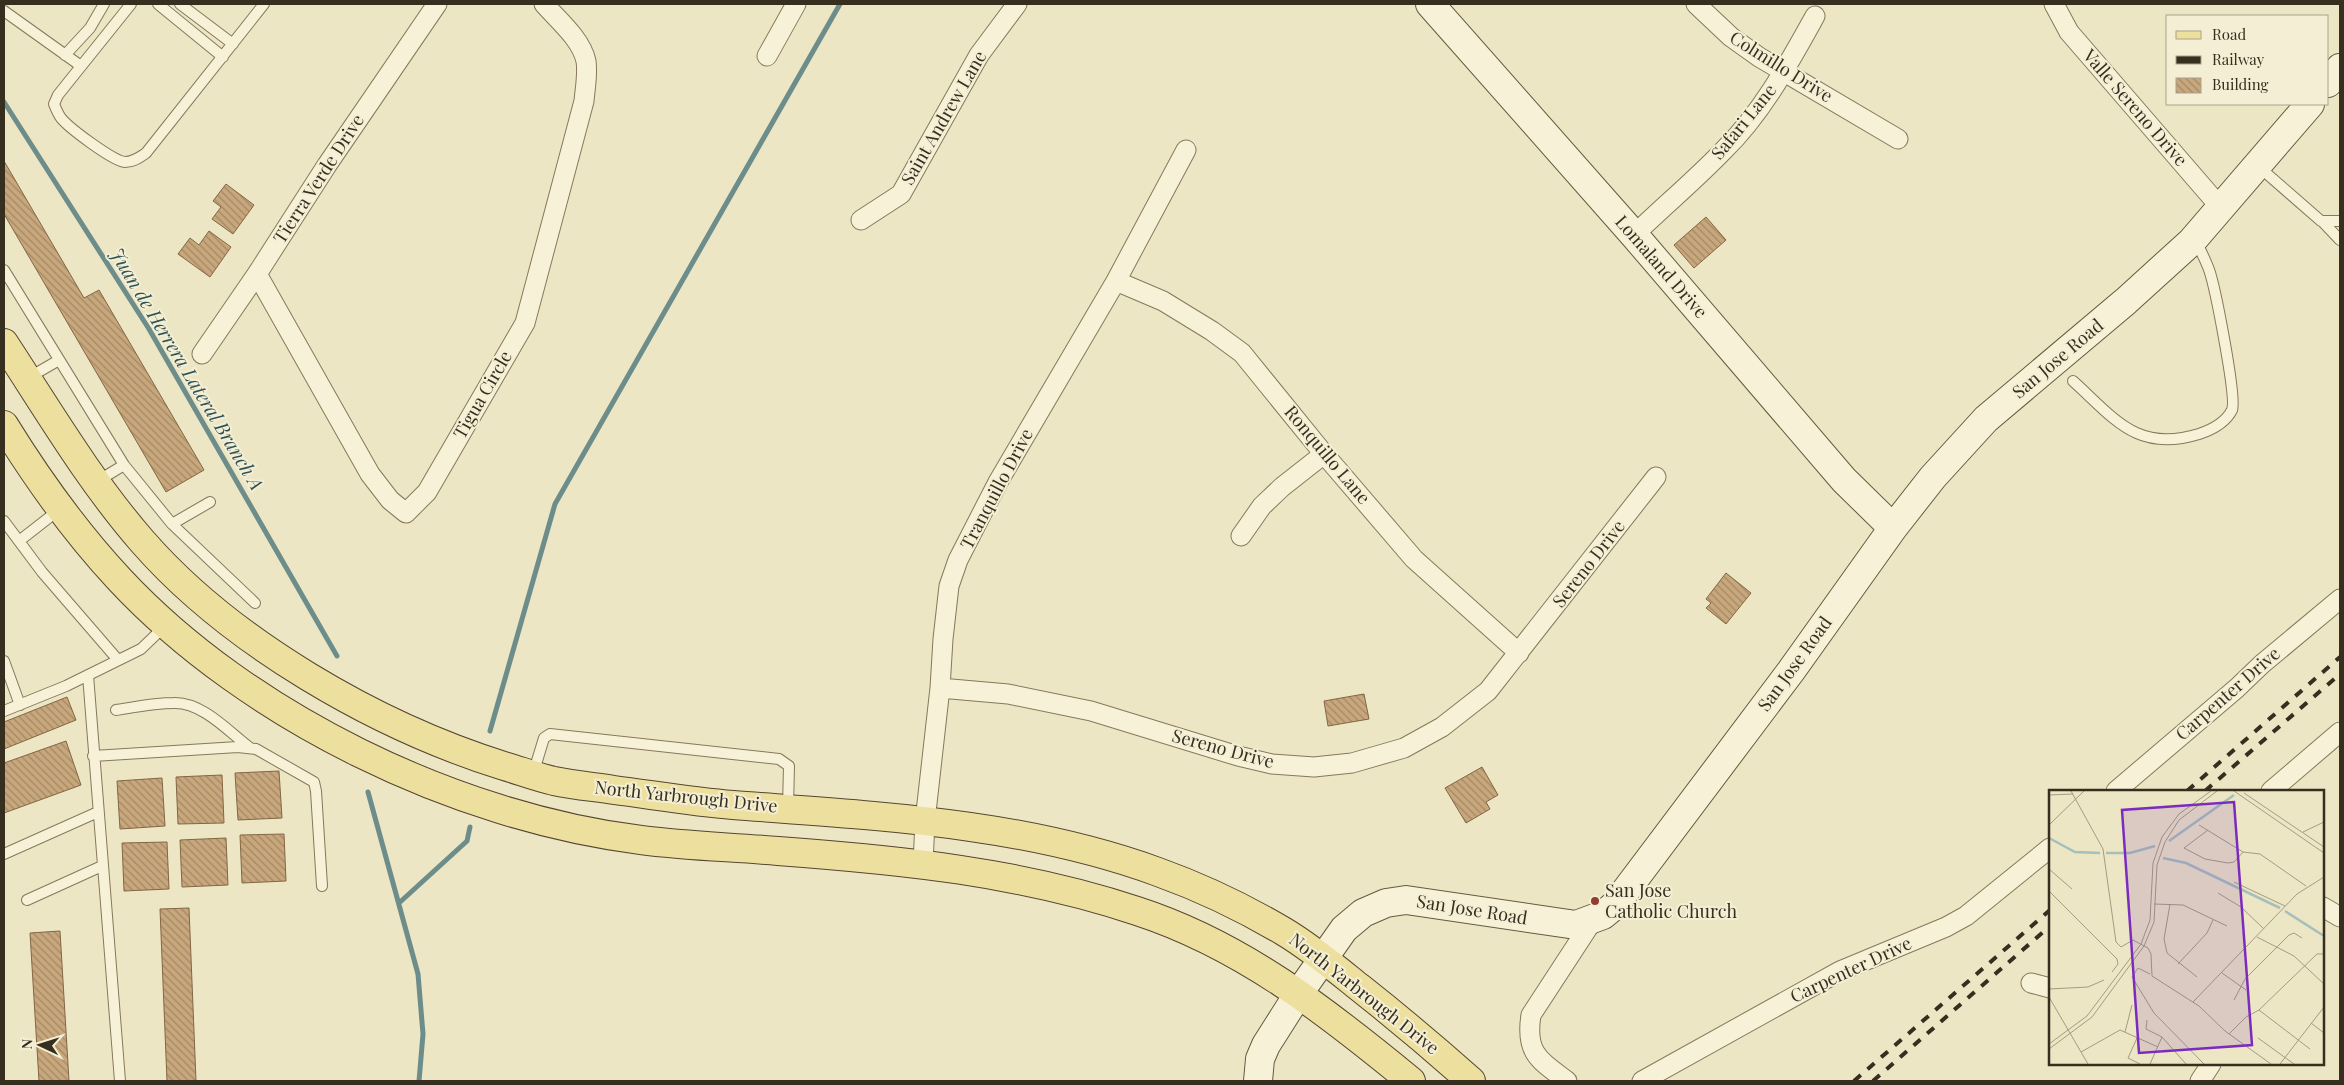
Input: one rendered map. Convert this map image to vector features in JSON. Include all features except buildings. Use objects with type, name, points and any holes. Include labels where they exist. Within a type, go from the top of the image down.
[{"type":"main road","name":"North Yarbrough Drive","points":[[4,342],[95,482],[142,542],[172,573],[235,626],[286,662],[338,693],[418,734],[486,760],[553,781],[669,798],[924,821],[1027,835],[1099,852],[1161,873],[1222,900],[1282,930],[1323,958],[1415,1032],[1471,1081]]},
{"type":"main road","points":[[4,425],[45,489],[121,581],[196,650],[288,714],[412,777],[521,816],[638,840],[923,864],[997,874],[1074,892],[1139,911],[1192,932],[1240,956],[1299,993],[1354,1034],[1411,1081]]},
{"type":"main road","points":[[60,508],[95,482]]},
{"type":"main road","points":[[521,816],[533,774]]},
{"type":"street","name":"Tierra Verde Drive","points":[[202,354],[257,274],[327,165],[437,4]]},
{"type":"street","name":"Tigua Circle","points":[[257,274],[370,474],[390,500],[406,513],[427,492],[525,323],[584,101],[586,83],[586,62],[579,43],[544,4]]},
{"type":"street","points":[[767,56],[796,4]]},
{"type":"street","name":"Saint Andrew Lane","points":[[861,220],[901,194],[979,55],[1017,4]]},
{"type":"street","name":"Lomaland Drive","points":[[1430,4],[1634,235],[1844,480],[1893,528]]},
{"type":"street","name":"Colmillo Drive","points":[[1696,4],[1730,37],[1898,139]]},
{"type":"street","name":"Valle Sereno Drive","points":[[2054,4],[2074,38],[2221,208]]},
{"type":"street","name":"Safari Lane","points":[[1634,235],[1724,151],[1752,118],[1785,70],[1815,16]]},
{"type":"street","points":[[2329,82],[2340,68]]},
{"type":"street","name":"San Jose Road","points":[[1258,1081],[1260,1059],[1266,1045],[1323,958],[1344,930],[1362,914],[1386,903],[1406,900],[1576,925],[1592,920],[1615,905],[1792,670],[1893,528],[1933,477],[1986,420],[2126,301],[2195,238],[2309,105]]},
{"type":"street","name":"Tranquillo Drive","points":[[923,864],[924,821],[940,688],[943,638],[949,586],[958,560],[998,482],[1116,281],[1186,150]]},
{"type":"street","name":"Ronquillo Lane","points":[[1116,281],[1163,300],[1212,331],[1242,353],[1324,454],[1414,559],[1519,653]]},
{"type":"street","points":[[1241,536],[1262,506],[1282,486],[1324,454]]},
{"type":"street","name":"Sereno Drive","points":[[940,688],[1008,694],[1091,711],[1238,756],[1272,764],[1314,767],[1352,763],[1404,748],[1442,726],[1488,691],[1656,477]]},
{"type":"street","name":"Carpenter Drive","points":[[2117,790],[2340,599]]},
{"type":"street","points":[[2272,790],[2340,732]]},
{"type":"street","name":"Carpenter Drive","points":[[1642,1081],[1840,971],[1952,924],[1966,916],[2049,849]]},
{"type":"street","points":[[2324,908],[2340,917]]},
{"type":"street","points":[[1567,1081],[1538,1059],[1531,1047],[1528,1033],[1531,1015],[1592,920]]},
{"type":"street","points":[[2031,983],[2049,988]]},
{"type":"street","points":[[2200,1081],[2210,1065]]},
{"type":"lane","points":[[65,55],[90,28],[104,4]]},
{"type":"lane","points":[[131,4],[58,95],[54,104],[61,119],[107,154],[120,161],[128,162],[146,152],[264,4]]},
{"type":"lane","points":[[158,4],[223,57]]},
{"type":"lane","points":[[180,4],[233,44]]},
{"type":"lane","points":[[4,11],[81,66]]},
{"type":"lane","points":[[2258,165],[2340,240]]},
{"type":"lane","points":[[2321,221],[2340,221]]},
{"type":"lane","points":[[2073,381],[2124,428],[2143,438],[2184,439],[2205,432],[2224,421],[2233,409],[2230,375],[2211,275],[2195,238]]},
{"type":"lane","points":[[4,270],[124,466],[172,524],[255,603]]},
{"type":"lane","points":[[28,379],[59,360]]},
{"type":"lane","points":[[95,482],[124,466]]},
{"type":"lane","points":[[172,524],[210,502]]},
{"type":"lane","points":[[19,541],[60,508]]},
{"type":"lane","points":[[4,521],[42,572],[118,660]]},
{"type":"lane","points":[[4,711],[88,676],[140,649],[166,624]]},
{"type":"lane","points":[[4,661],[20,704]]},
{"type":"lane","points":[[88,676],[120,1081]]},
{"type":"lane","points":[[116,710],[175,702],[193,706],[249,747]]},
{"type":"lane","points":[[533,774],[544,738],[550,734],[779,759],[789,766],[788,808]]},
{"type":"lane","points":[[94,756],[249,747],[256,749],[314,782],[322,886]]},
{"type":"lane","points":[[4,854],[98,812]]},
{"type":"lane","points":[[27,900],[102,866]]},
{"type":"waterway","points":[[490,731],[555,504],[840,4]]},
{"type":"waterway","name":"Juan de Herrera Lateral Branch A","points":[[4,102],[149,329],[337,656]]},
{"type":"waterway","points":[[368,792],[418,974],[423,1034],[419,1081]]},
{"type":"waterway","points":[[399,903],[467,841],[470,827]]},
{"type":"railway","points":[[2188,790],[2340,657]]},
{"type":"railway","points":[[2206,790],[2340,674]]},
{"type":"railway","points":[[1854,1081],[2049,911]]},
{"type":"railway","points":[[1873,1081],[2049,927]]},
{"type":"place","name":"San Jose Catholic Church","points":[[1595,901]]}]
